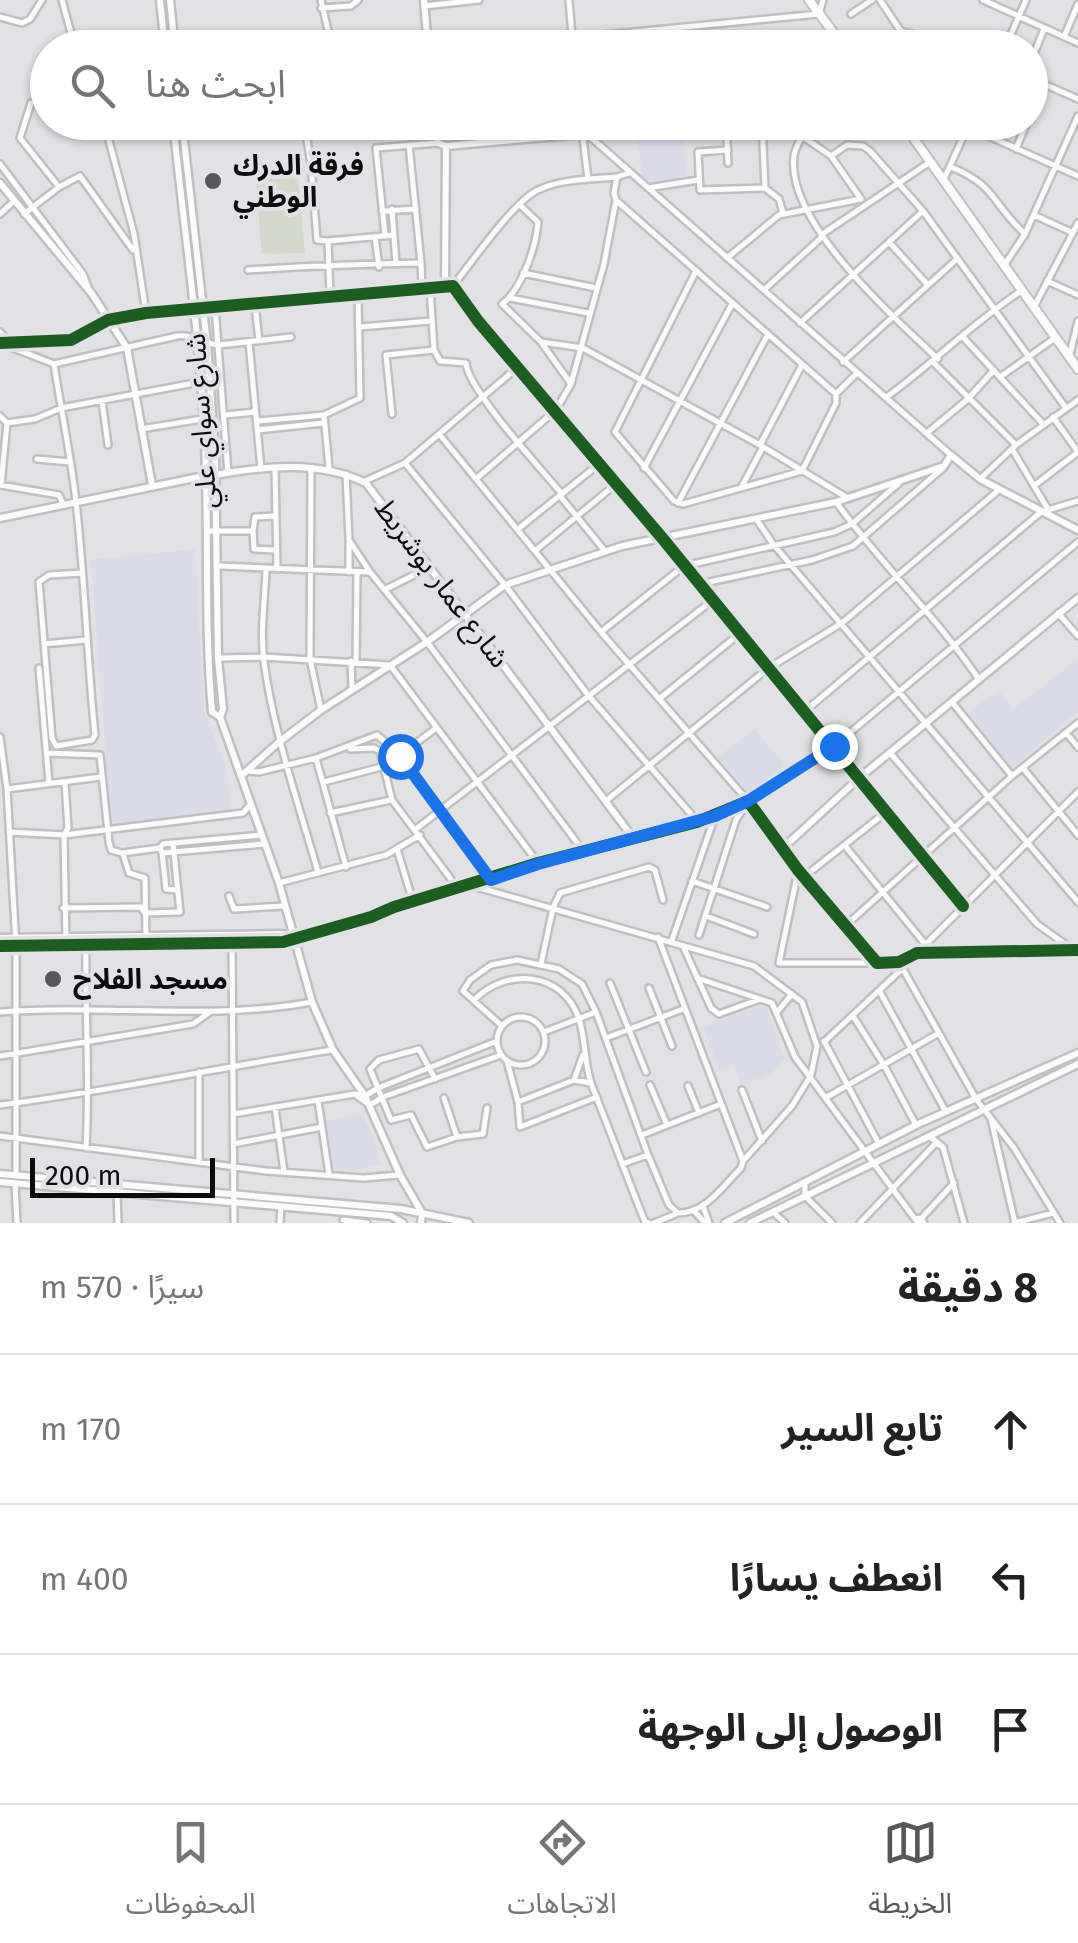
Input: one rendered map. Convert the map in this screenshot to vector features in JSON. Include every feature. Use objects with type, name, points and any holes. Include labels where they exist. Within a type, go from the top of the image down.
[{"type":"main road","points":[[160,0],[163,30]]},
{"type":"main road","points":[[170,0],[173,30]]},
{"type":"main road","points":[[808,0],[831,30]]},
{"type":"main road","points":[[424,3],[426,30]]},
{"type":"main road","name":"شارع سواي علي","points":[[180,140],[198,307],[202,418],[218,530],[220,717]]},
{"type":"main road","points":[[441,140],[449,286],[859,778]]},
{"type":"main road","points":[[442,144],[499,140]]},
{"type":"main road","points":[[915,140],[1078,369]]},
{"type":"main road","points":[[0,183],[92,294],[127,348],[152,485]]},
{"type":"main road","points":[[198,307],[255,306],[449,286]]},
{"type":"main road","name":"شارع سواي علي","points":[[198,307],[207,344],[211,475],[208,661],[212,712],[220,717],[245,774],[312,1002],[333,1050],[365,1096],[422,1214]]},
{"type":"main road","points":[[245,774],[321,710],[427,642],[505,585],[605,551],[836,502],[944,466],[951,455],[980,479],[1078,530]]},
{"type":"main road","name":"شارع عمار بوشريط","points":[[0,518],[152,485],[261,469],[329,468],[362,481],[634,838]]},
{"type":"main road","points":[[66,940],[86,943],[146,938],[232,942],[292,939],[538,864],[697,822],[748,801],[782,848],[859,778],[1078,598]]},
{"type":"main road","points":[[0,938],[16,941],[283,934],[292,939]]},
{"type":"main road","points":[[0,946],[16,941]]},
{"type":"main road","points":[[725,1223],[916,1125],[1078,1053]]},
{"type":"main road","points":[[750,1223],[929,1136],[988,1112],[1078,1064]]},
{"type":"main road","points":[[0,1174],[16,1180],[280,1206],[343,1218],[391,1216],[404,1223]]},
{"type":"main road","points":[[0,1182],[233,1194],[401,1209],[469,1223]]},
{"type":"main road","points":[[421,1223],[422,1214]]},
{"type":"street","points":[[0,16],[22,23],[30,19],[42,0]]},
{"type":"street","points":[[62,0],[70,30]]},
{"type":"street","points":[[328,30],[321,4],[351,6],[358,0]]},
{"type":"street","points":[[424,3],[479,0]]},
{"type":"street","points":[[568,0],[572,30]]},
{"type":"street","points":[[640,30],[819,14],[823,0]]},
{"type":"street","points":[[850,14],[872,0]]},
{"type":"street","points":[[880,0],[899,30]]},
{"type":"street","points":[[983,0],[1078,43]]},
{"type":"street","points":[[1013,30],[1026,0]]},
{"type":"street","points":[[1064,36],[1078,4]]},
{"type":"street","points":[[1048,86],[1078,99]]},
{"type":"street","points":[[30,106],[20,138],[59,186]]},
{"type":"street","points":[[1005,264],[1034,216],[1078,116]]},
{"type":"street","points":[[109,140],[134,234],[146,313]]},
{"type":"street","points":[[307,140],[317,240],[394,235]]},
{"type":"street","points":[[585,140],[588,179]]},
{"type":"street","points":[[591,140],[951,455]]},
{"type":"street","points":[[727,140],[728,162]]},
{"type":"street","points":[[763,140],[766,188]]},
{"type":"street","points":[[801,140],[794,160],[805,209],[821,236],[1014,447],[1045,512]]},
{"type":"street","points":[[808,140],[831,156],[863,202]]},
{"type":"street","points":[[944,180],[962,140]]},
{"type":"street","points":[[999,140],[1078,176]]},
{"type":"street","points":[[1016,149],[1020,140]]},
{"type":"street","points":[[385,235],[376,148],[442,144]]},
{"type":"street","points":[[409,145],[434,350],[440,361],[466,363],[468,374],[483,397],[605,551]]},
{"type":"street","points":[[831,156],[847,145],[862,146],[899,183],[1066,408]]},
{"type":"street","points":[[728,150],[698,152],[700,190],[766,188],[780,200],[783,214]]},
{"type":"street","points":[[764,290],[863,202],[930,162]]},
{"type":"street","points":[[0,164],[83,274],[92,294]]},
{"type":"street","points":[[951,168],[986,185],[1004,215],[1025,234]]},
{"type":"street","points":[[449,286],[520,205],[542,188],[629,173]]},
{"type":"street","points":[[24,214],[59,186],[80,176],[134,252]]},
{"type":"street","points":[[476,478],[556,410],[571,384],[604,264],[617,177]]},
{"type":"street","points":[[648,188],[698,180]]},
{"type":"street","points":[[616,200],[836,394]]},
{"type":"street","points":[[0,214],[14,202]]},
{"type":"street","points":[[728,258],[783,214],[863,202]]},
{"type":"street","points":[[520,205],[538,222],[523,273],[510,298],[502,304],[541,342],[571,384]]},
{"type":"street","points":[[392,209],[396,264]]},
{"type":"street","points":[[382,211],[416,210]]},
{"type":"street","points":[[800,323],[923,211]]},
{"type":"street","points":[[1034,216],[1071,232]]},
{"type":"street","points":[[1034,308],[1078,222]]},
{"type":"street","points":[[375,237],[379,267]]},
{"type":"street","points":[[328,240],[330,298]]},
{"type":"street","points":[[888,242],[927,284]]},
{"type":"street","points":[[842,362],[957,258]]},
{"type":"street","points":[[248,270],[330,264],[421,264]]},
{"type":"street","points":[[678,503],[615,432],[696,271]]},
{"type":"street","points":[[523,273],[596,288]]},
{"type":"street","points":[[1047,280],[1078,295]]},
{"type":"street","points":[[888,396],[936,361],[994,308],[1021,292]]},
{"type":"street","points":[[257,430],[325,419],[360,398],[358,296]]},
{"type":"street","points":[[510,298],[588,314]]},
{"type":"street","points":[[644,468],[732,304]]},
{"type":"street","points":[[255,306],[258,341]]},
{"type":"street","points":[[0,343],[71,340],[108,320],[198,307]]},
{"type":"street","points":[[215,308],[228,473]]},
{"type":"street","points":[[1078,320],[1068,353],[1078,359]]},
{"type":"street","points":[[360,327],[432,322]]},
{"type":"street","points":[[0,332],[10,342]]},
{"type":"street","points":[[0,343],[54,364],[191,334],[207,344],[218,345],[291,337]]},
{"type":"street","points":[[678,503],[767,336]]},
{"type":"street","points":[[962,336],[1044,424]]},
{"type":"street","points":[[1000,377],[1055,338]]},
{"type":"street","points":[[249,342],[261,469]]},
{"type":"street","points":[[541,342],[583,348],[849,498]]},
{"type":"street","points":[[392,414],[386,355],[434,350]]},
{"type":"street","points":[[54,364],[76,500],[82,573],[86,640],[94,738],[58,746],[53,743],[40,580],[49,575],[82,573]]},
{"type":"street","points":[[362,481],[405,463],[519,366]]},
{"type":"street","points":[[741,488],[802,366]]},
{"type":"street","points":[[928,432],[968,399],[993,371]]},
{"type":"street","points":[[678,503],[802,471],[836,403],[836,394],[856,374]]},
{"type":"street","points":[[7,423],[35,419],[61,408],[200,382]]},
{"type":"street","points":[[980,479],[1014,447],[1078,400]]},
{"type":"street","points":[[102,401],[108,445]]},
{"type":"street","points":[[225,414],[255,412]]},
{"type":"street","points":[[0,416],[7,423]]},
{"type":"street","points":[[141,429],[202,418]]},
{"type":"street","points":[[1035,485],[1078,452],[1054,418]]},
{"type":"street","points":[[256,421],[325,419]]},
{"type":"street","points":[[325,419],[329,468]]},
{"type":"street","points":[[7,423],[0,485],[59,495],[63,504]]},
{"type":"street","points":[[440,435],[600,632],[748,801]]},
{"type":"street","points":[[37,459],[70,462]]},
{"type":"street","points":[[405,463],[588,695],[697,822]]},
{"type":"street","points":[[518,528],[599,464]]},
{"type":"street","points":[[700,584],[836,554],[863,540],[944,466]]},
{"type":"street","points":[[275,468],[277,569]]},
{"type":"street","points":[[310,468],[310,659],[321,710]]},
{"type":"street","points":[[346,473],[349,572]]},
{"type":"street","points":[[600,632],[684,566],[828,534],[852,524],[898,483]]},
{"type":"street","points":[[536,550],[616,484]]},
{"type":"street","points":[[607,800],[767,670],[842,623],[1000,489]]},
{"type":"street","points":[[804,712],[1045,512],[1078,500]]},
{"type":"street","points":[[836,502],[978,678]]},
{"type":"street","points":[[276,516],[254,518],[253,531],[254,549],[276,550]]},
{"type":"street","points":[[757,520],[1025,844],[1078,902]]},
{"type":"street","points":[[208,531],[253,531]]},
{"type":"street","points":[[349,540],[584,852]]},
{"type":"street","points":[[698,934],[736,820],[748,801],[834,746],[1078,542]]},
{"type":"street","points":[[218,566],[370,572]]},
{"type":"street","points":[[386,589],[428,568]]},
{"type":"street","points":[[266,569],[264,657],[279,742],[318,872]]},
{"type":"street","points":[[352,690],[358,572]]},
{"type":"street","points":[[280,884],[397,850],[474,782],[713,600]]},
{"type":"street","points":[[1058,613],[1078,636]]},
{"type":"street","points":[[659,698],[738,634]]},
{"type":"street","points":[[44,644],[86,640]]},
{"type":"street","points":[[218,658],[390,665],[538,864]]},
{"type":"street","points":[[39,668],[49,783]]},
{"type":"street","points":[[952,702],[1012,776]]},
{"type":"street","points":[[844,927],[920,855],[1078,723]]},
{"type":"street","points":[[324,782],[385,766],[435,729]]},
{"type":"street","points":[[1066,734],[1078,747]]},
{"type":"street","points":[[245,774],[316,758],[377,735]]},
{"type":"street","points":[[377,735],[400,756],[491,880]]},
{"type":"street","points":[[377,735],[376,748],[385,766],[392,800],[459,890]]},
{"type":"street","points":[[0,736],[16,941],[17,1223]]},
{"type":"street","points":[[337,751],[376,748]]},
{"type":"street","points":[[47,753],[100,756],[111,850],[122,853],[173,843],[263,839]]},
{"type":"street","points":[[891,754],[1037,924],[1076,951]]},
{"type":"street","points":[[316,758],[346,867]]},
{"type":"street","points":[[1022,768],[1078,835]]},
{"type":"street","points":[[7,790],[101,777]]},
{"type":"street","points":[[859,778],[963,906]]},
{"type":"street","points":[[65,783],[66,940]]},
{"type":"street","points":[[474,1000],[492,984],[527,977],[560,990],[580,1020],[583,1056],[591,1083],[648,1223],[694,1210],[704,1206],[741,1168],[792,1106],[811,1076],[821,1044],[880,992],[901,965],[1078,792]]},
{"type":"street","points":[[330,813],[392,800]]},
{"type":"street","points":[[9,832],[64,835],[243,813],[251,804]]},
{"type":"street","points":[[804,877],[885,813]]},
{"type":"street","points":[[672,940],[715,816]]},
{"type":"street","points":[[162,848],[174,852],[263,839]]},
{"type":"street","points":[[145,913],[180,912],[173,843]]},
{"type":"street","points":[[846,847],[925,944]]},
{"type":"street","points":[[162,848],[166,889],[178,890]]},
{"type":"street","points":[[782,848],[877,963]]},
{"type":"street","points":[[397,850],[413,902]]},
{"type":"street","points":[[122,853],[128,873],[146,878],[146,938]]},
{"type":"street","points":[[541,964],[553,908],[560,894],[650,868],[656,874],[663,900]]},
{"type":"street","points":[[773,977],[798,870]]},
{"type":"street","points":[[692,882],[767,907]]},
{"type":"street","points":[[472,886],[672,940],[754,966],[773,977],[802,1002],[821,1044],[879,1144]]},
{"type":"street","points":[[230,896],[234,910],[284,906]]},
{"type":"street","points":[[63,908],[141,907],[145,913]]},
{"type":"street","points":[[706,916],[754,934]]},
{"type":"street","points":[[658,937],[743,1161]]},
{"type":"street","points":[[232,942],[234,1223]]},
{"type":"street","points":[[86,943],[90,1094],[86,1148]]},
{"type":"street","points":[[683,946],[718,1014],[760,998]]},
{"type":"street","points":[[917,953],[1076,951]]},
{"type":"street","points":[[502,1026],[463,991],[470,980],[491,966],[517,960],[541,964],[577,979],[596,1012],[648,1155],[670,1205],[678,1213]]},
{"type":"street","points":[[779,963],[901,965]]},
{"type":"street","points":[[901,965],[976,1098],[1014,1148],[1058,1223]]},
{"type":"street","points":[[698,978],[772,1002],[796,1057],[916,1220],[921,1222],[954,1183]]},
{"type":"street","points":[[610,983],[646,1072]]},
{"type":"street","points":[[649,988],[672,1046]]},
{"type":"street","points":[[880,992],[946,1112]]},
{"type":"street","points":[[778,1011],[792,993]]},
{"type":"street","points":[[0,1012],[210,1012],[312,1002]]},
{"type":"street","points":[[606,1038],[684,1009]]},
{"type":"street","points":[[0,1056],[192,1024],[210,1012]]},
{"type":"street","points":[[544,1032],[596,1012]]},
{"type":"street","points":[[853,1016],[916,1125]]},
{"type":"street","points":[[514,1017],[529,1017],[544,1032],[545,1048],[536,1060],[522,1066],[507,1061],[496,1041],[502,1026],[514,1017]]},
{"type":"street","points":[[827,1096],[939,1033]]},
{"type":"street","points":[[234,1114],[355,1094],[365,1096],[496,1041]]},
{"type":"street","points":[[435,1079],[419,1049],[411,1048],[379,1060],[370,1069],[390,1120],[411,1115],[427,1148],[458,1137],[482,1134],[488,1108]]},
{"type":"street","points":[[0,1105],[90,1094],[233,1065],[333,1050]]},
{"type":"street","points":[[355,1094],[370,1106],[383,1097],[501,1055]]},
{"type":"street","points":[[574,1080],[583,1056]]},
{"type":"street","points":[[507,1061],[520,1127],[597,1097]]},
{"type":"street","points":[[199,1072],[199,1161]]},
{"type":"street","points":[[518,1102],[574,1080],[591,1083]]},
{"type":"street","points":[[650,1085],[667,1125]]},
{"type":"street","points":[[688,1086],[699,1112]]},
{"type":"street","points":[[742,1090],[762,1141]]},
{"type":"street","points":[[444,1098],[458,1137]]},
{"type":"street","points":[[318,1101],[330,1174]]},
{"type":"street","points":[[642,1135],[721,1104]]},
{"type":"street","points":[[275,1107],[284,1172]]},
{"type":"street","points":[[988,1112],[1014,1223],[1052,1211]]},
{"type":"street","points":[[234,1144],[322,1126]]},
{"type":"street","points":[[0,1136],[284,1172],[364,1178],[400,1175]]},
{"type":"street","points":[[929,1136],[944,1148],[964,1223]]},
{"type":"street","points":[[860,1223],[936,1143],[944,1148]]},
{"type":"street","points":[[622,1164],[648,1155]]},
{"type":"street","points":[[805,1180],[805,1196],[832,1223]]},
{"type":"street","points":[[118,1191],[118,1223]]},
{"type":"street","points":[[280,1206],[280,1223]]},
{"type":"street","points":[[704,1206],[707,1223]]},
{"type":"street","points":[[401,1209],[404,1223]]},
{"type":"street","points":[[694,1210],[707,1223]]},
{"type":"street","points":[[773,1212],[785,1223]]},
{"type":"street","points":[[343,1218],[367,1223]]},
{"type":"shaded area","points":[[638,140],[683,140],[686,179],[655,182],[643,178]]},
{"type":"shaded area","points":[[297,168],[305,253],[262,254],[255,172]]},
{"type":"shaded area","points":[[195,549],[204,710],[228,774],[229,812],[111,824],[91,560]]},
{"type":"shaded area","points":[[1078,659],[1078,711],[1011,769],[968,712],[999,691],[1013,709]]},
{"type":"shaded area","points":[[755,729],[785,765],[749,795],[718,757]]},
{"type":"shaded area","points":[[766,1007],[785,1059],[771,1074],[741,1085],[734,1067],[719,1069],[703,1027]]},
{"type":"shaded area","points":[[362,1114],[381,1165],[353,1171],[334,1169],[326,1121]]},
{"type":"cycle path","points":[[0,343],[71,340],[108,320],[146,313],[453,286],[963,906]]},
{"type":"cycle path","points":[[0,946],[283,942],[538,863],[697,822],[748,801],[798,870],[877,963],[899,962],[917,953],[1078,950]]},
{"type":"place","name":"فرقة الدرك الوطني","points":[[213,181]]},
{"type":"place","name":"مسجد الفلاح","points":[[53,979]]},
{"type":"route","points":[[400,756],[491,880],[715,816],[748,801],[834,746]]}]
